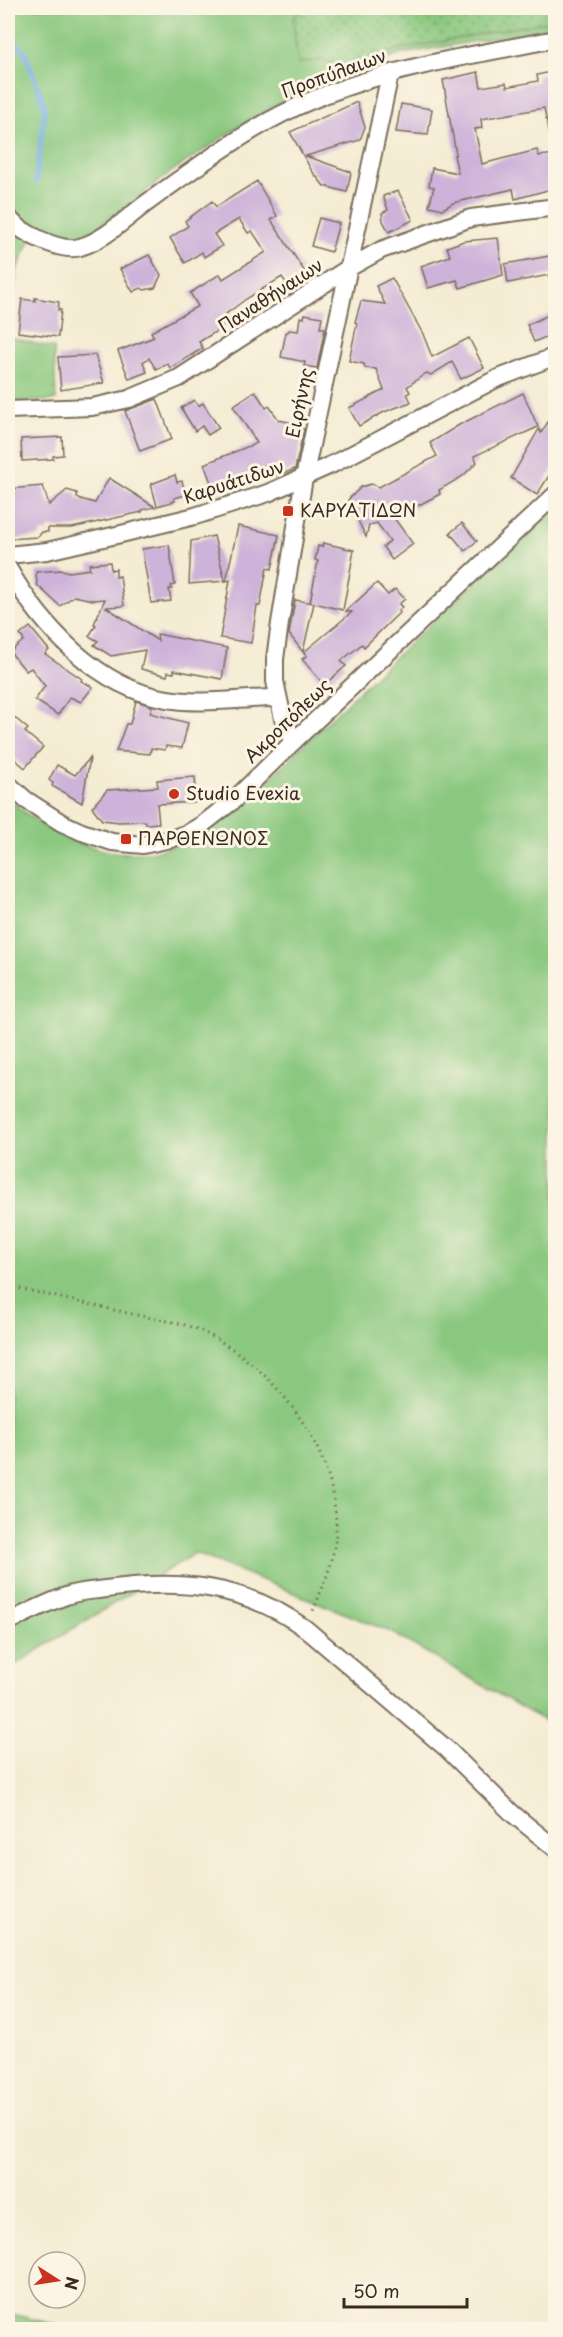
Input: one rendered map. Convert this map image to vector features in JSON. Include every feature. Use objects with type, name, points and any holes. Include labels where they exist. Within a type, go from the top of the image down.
[{"type":"street","name":"Προπύλαιων","points":[[8,217],[16,226],[45,241],[60,247],[76,248],[108,232],[232,143],[283,113],[321,96],[439,61],[555,39]]},
{"type":"street","name":"Ειρήνης","points":[[294,741],[283,719],[275,681],[277,643],[304,478],[390,74]]},
{"type":"street","name":"Παναθήναιων","points":[[8,410],[106,405],[129,399],[166,384],[198,366],[347,269],[381,250],[461,222],[489,215],[555,207]]},
{"type":"street","name":"Καρυάτιδων","points":[[8,555],[82,544],[195,516],[268,493],[304,478],[487,384],[555,356]]},
{"type":"street","name":"Ακροπόλεως","points":[[8,784],[41,810],[82,832],[121,843],[153,843],[188,833],[220,812],[555,494]]},
{"type":"street","points":[[8,568],[28,599],[63,640],[100,671],[123,684],[153,696],[175,700],[278,698]]},
{"type":"street","points":[[8,1622],[68,1595],[145,1584],[220,1588],[256,1600],[286,1614],[306,1629],[447,1749],[513,1814],[555,1849]]},
{"type":"path","points":[[8,1286],[197,1329],[231,1348],[257,1369],[297,1412],[312,1437],[333,1494],[336,1531],[329,1572],[306,1629]]},
{"type":"green space","points":[[8,8],[555,8],[555,27],[402,54],[305,91],[237,128],[171,172],[88,236],[74,240],[61,239],[36,228],[17,269],[8,321]]},
{"type":"green space","points":[[302,8],[555,8],[556,20],[396,50],[353,69],[324,60],[298,63],[293,19]]},
{"type":"green space","points":[[8,337],[54,348],[56,400],[8,403]]},
{"type":"green space","points":[[555,509],[555,1727],[391,1632],[195,1553],[8,1669],[8,798],[39,823],[57,833],[76,842],[116,852],[156,851],[198,835],[236,810],[253,795],[376,675]]},
{"type":"green space","points":[[8,2313],[71,2329],[8,2329]]},
{"type":"building","points":[[555,71],[555,135],[550,136],[544,108],[481,119],[482,128],[475,129],[482,164],[537,150],[539,156],[555,154],[555,188],[515,199],[513,189],[453,203],[443,209],[429,206],[434,187],[429,186],[432,168],[458,173],[443,80],[478,72],[481,87],[506,83],[507,87],[538,81],[537,75]]},
{"type":"building","points":[[357,102],[365,127],[360,140],[306,156],[351,172],[347,192],[324,186],[312,171],[290,132]]},
{"type":"building","points":[[401,104],[432,109],[428,135],[396,132]]},
{"type":"building","points":[[257,181],[277,216],[271,220],[305,272],[287,284],[282,277],[246,299],[226,314],[229,319],[221,324],[223,327],[199,342],[203,348],[182,361],[170,368],[168,364],[156,369],[149,358],[143,362],[147,372],[129,379],[118,351],[154,337],[151,332],[198,306],[190,293],[220,274],[223,279],[266,252],[252,231],[248,233],[239,219],[214,234],[222,246],[204,257],[202,252],[185,263],[170,238],[188,226],[185,221],[212,201],[216,207]]},
{"type":"building","points":[[398,191],[413,220],[389,232],[383,221],[382,213],[388,210],[383,196]]},
{"type":"building","points":[[319,218],[339,223],[331,252],[311,246]]},
{"type":"building","points":[[498,238],[503,275],[460,288],[457,280],[428,288],[421,266],[450,256],[447,247],[464,241]]},
{"type":"building","points":[[149,255],[161,275],[155,288],[144,290],[141,288],[133,292],[120,269]]},
{"type":"building","points":[[555,255],[555,274],[508,283],[505,264]]},
{"type":"building","points":[[392,278],[423,334],[432,357],[469,338],[484,368],[461,379],[452,362],[431,375],[426,373],[407,387],[410,392],[407,394],[411,402],[384,412],[359,426],[349,408],[384,390],[376,369],[365,368],[364,364],[349,361],[357,323],[355,322],[361,301],[385,304],[376,286]]},
{"type":"building","points":[[35,298],[59,302],[58,310],[61,310],[58,337],[18,332],[22,299],[35,301]]},
{"type":"building","points":[[555,312],[555,333],[534,342],[527,325]]},
{"type":"building","points":[[305,314],[322,317],[320,328],[325,328],[317,368],[304,366],[305,362],[281,357],[286,332],[298,331],[300,317],[304,318]]},
{"type":"building","points":[[95,355],[104,383],[61,390],[58,357]]},
{"type":"building","points":[[255,391],[266,408],[269,406],[279,420],[298,424],[298,427],[304,429],[295,469],[273,477],[272,474],[215,493],[204,464],[257,443],[233,406]]},
{"type":"building","points":[[523,393],[538,427],[474,456],[477,462],[463,476],[439,490],[440,494],[394,518],[413,544],[392,560],[383,547],[390,541],[377,523],[369,525],[366,537],[348,500],[361,487],[371,484],[379,487],[437,456],[430,443],[459,425]]},
{"type":"building","points":[[157,399],[172,439],[140,451],[125,411]]},
{"type":"building","points":[[194,400],[198,406],[203,403],[219,428],[208,435],[202,426],[195,431],[181,408]]},
{"type":"building","points":[[555,411],[555,466],[537,495],[511,478],[539,429],[541,433]]},
{"type":"building","points":[[62,437],[63,455],[53,456],[53,459],[22,461],[21,439]]},
{"type":"building","points":[[175,475],[177,482],[182,481],[186,495],[157,506],[151,484]]},
{"type":"building","points":[[109,478],[155,507],[72,528],[48,528],[48,532],[42,532],[38,537],[8,539],[9,489],[43,486],[49,505],[67,490],[77,493],[77,498],[95,503]]},
{"type":"building","points":[[462,523],[477,541],[465,551],[450,533]]},
{"type":"building","points":[[238,526],[279,535],[272,569],[267,568],[260,606],[257,606],[251,643],[220,638],[230,580],[226,581]]},
{"type":"building","points":[[214,536],[225,581],[189,584],[191,541]]},
{"type":"building","points":[[323,543],[354,550],[343,610],[310,602],[318,561],[315,560],[318,546],[322,547]]},
{"type":"building","points":[[169,545],[175,585],[169,589],[171,601],[151,603],[142,549]]},
{"type":"building","points":[[110,562],[111,570],[116,569],[116,577],[120,576],[124,606],[106,607],[158,641],[157,634],[227,648],[222,679],[174,670],[174,673],[168,672],[167,676],[141,669],[145,650],[111,656],[94,645],[98,641],[89,636],[96,625],[94,624],[105,599],[93,600],[74,596],[60,606],[37,585],[36,572],[62,570],[69,572],[90,569],[89,564]]},
{"type":"building","points":[[377,583],[388,595],[395,589],[405,599],[399,604],[402,607],[398,611],[400,612],[364,647],[362,644],[341,661],[346,666],[324,685],[302,659],[307,656],[304,652],[352,612],[346,611]]},
{"type":"building","points":[[295,600],[314,603],[303,652],[289,634]]},
{"type":"building","points":[[30,627],[49,650],[45,654],[82,679],[81,681],[93,687],[81,702],[70,697],[58,715],[35,700],[45,686],[31,668],[26,671],[10,652],[24,640],[20,635]]},
{"type":"building","points":[[136,701],[152,706],[150,713],[188,723],[182,748],[166,746],[165,750],[151,748],[150,754],[116,751],[126,724],[130,724]]},
{"type":"building","points":[[8,712],[28,729],[25,732],[43,747],[25,768],[8,753]]},
{"type":"building","points":[[90,758],[82,803],[52,786],[53,783],[49,780],[57,765],[75,775]]},
{"type":"building","points":[[195,777],[197,802],[157,804],[159,823],[102,820],[92,807],[107,790],[158,787],[157,780]]},
{"type":"waterway","points":[[8,35],[25,52],[45,107],[36,182]]},
{"type":"place","name":"ΚΑΡΥΑΤΙΔΩΝ","points":[[288,511]]},
{"type":"place","name":"Studio Evexia","points":[[174,794]]},
{"type":"place","name":"ΠΑΡΘΕΝΩΝΟΣ","points":[[126,839]]}]
